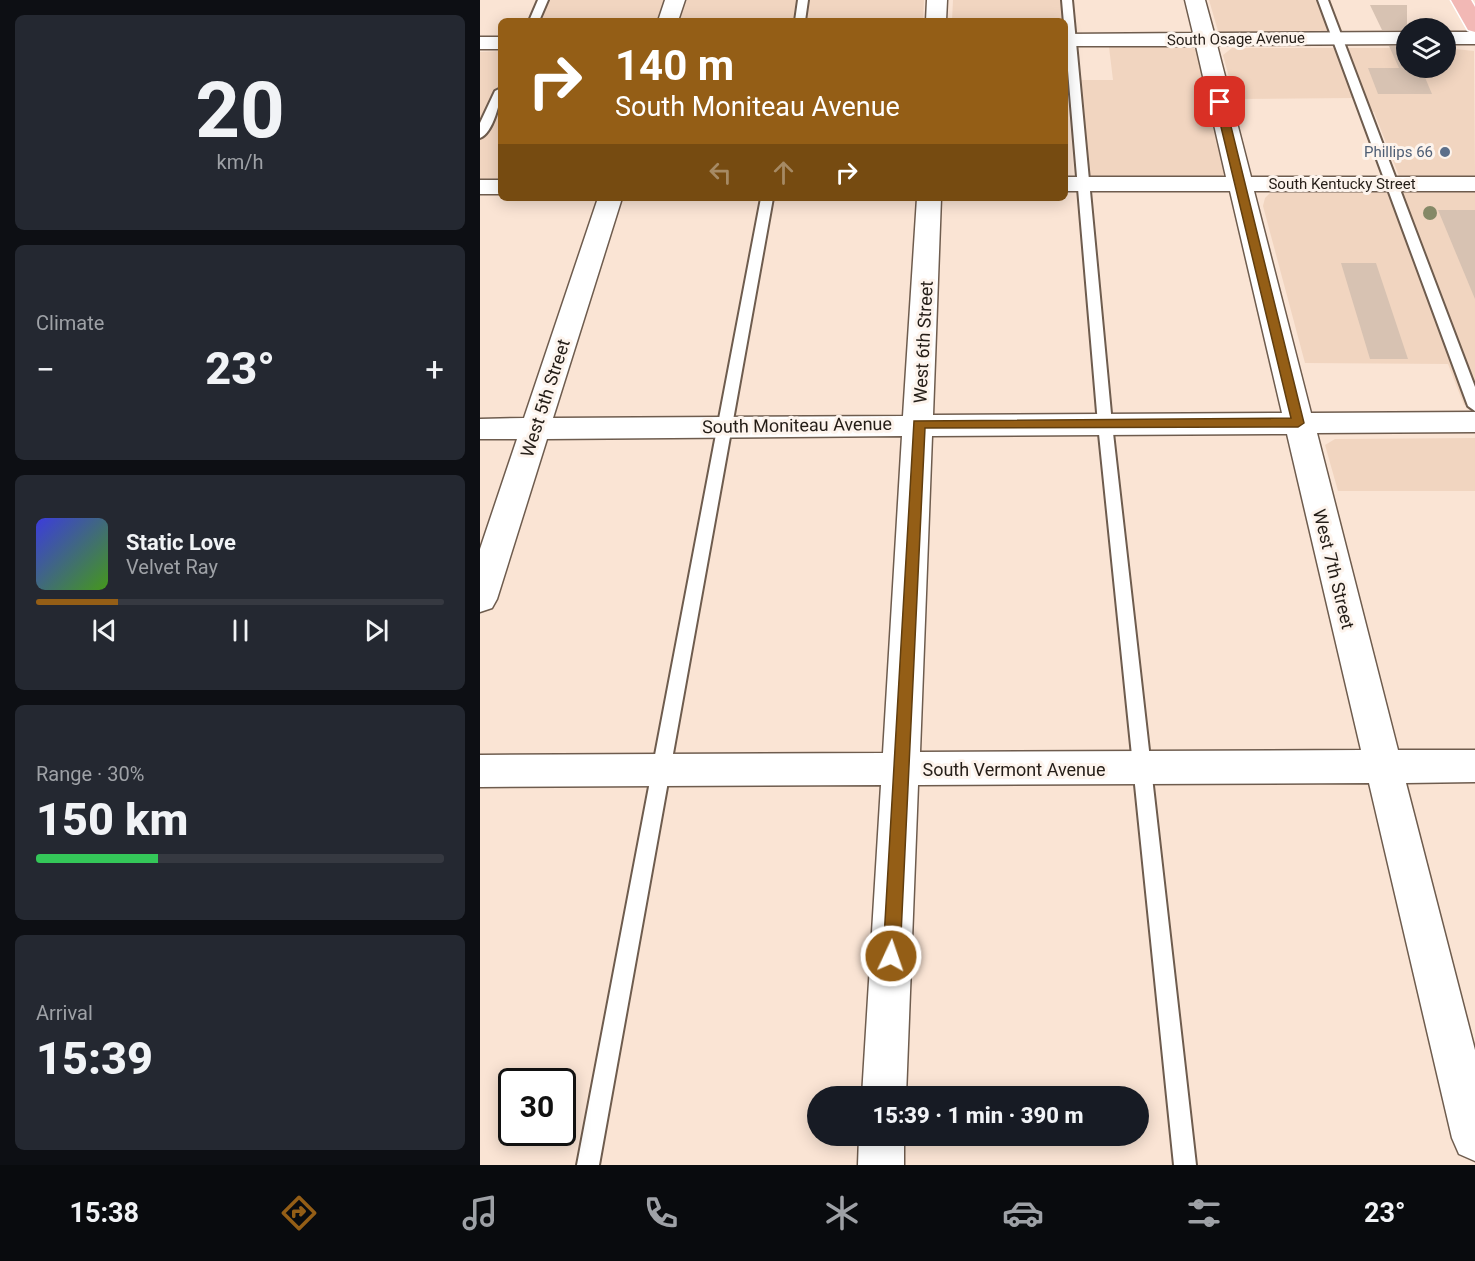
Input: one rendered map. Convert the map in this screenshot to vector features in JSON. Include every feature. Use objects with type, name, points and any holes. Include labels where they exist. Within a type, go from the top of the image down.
[{"type":"highway","points":[[1461,0],[1475,26]]},
{"type":"street","points":[[669,18],[675,0]]},
{"type":"street","points":[[936,18],[937,0]]},
{"type":"street","name":"West 7th Street","points":[[1195,0],[1475,1138]]},
{"type":"street","name":"South Osage Avenue","points":[[1068,40],[1396,38]]},
{"type":"street","points":[[1456,38],[1475,38]]},
{"type":"street","points":[[480,43],[498,43]]},
{"type":"street","name":"South Kentucky Street","points":[[1074,184],[1475,184]]},
{"type":"street","points":[[480,187],[498,187]]},
{"type":"street","name":"West 5th Street","points":[[480,599],[609,201]]},
{"type":"street","name":"West 6th Street","points":[[885,1086],[929,201]]},
{"type":"street","name":"South Moniteau Avenue","points":[[480,429],[919,424],[1475,422]]},
{"type":"street","name":"South Vermont Avenue","points":[[480,771],[1475,766]]},
{"type":"street","points":[[881,1165],[882,1146]]},
{"type":"lane","points":[[535,18],[543,0]]},
{"type":"lane","points":[[800,18],[803,0]]},
{"type":"lane","points":[[1067,0],[1067,18]]},
{"type":"lane","points":[[1323,0],[1475,406]]},
{"type":"lane","points":[[1068,40],[1074,184],[1106,424],[1185,1165]]},
{"type":"lane","points":[[480,135],[498,97]]},
{"type":"lane","points":[[588,1165],[766,201]]},
{"type":"shaded area","points":[[544,0],[924,0],[923,18],[536,18]]},
{"type":"shaded area","points":[[953,0],[1072,0],[1076,35],[1068,25],[1068,18],[952,18]]},
{"type":"shaded area","points":[[1209,0],[1330,0],[1343,33],[1224,34],[1218,31]]},
{"type":"shaded area","points":[[1109,47],[1190,47],[1198,50],[1225,174],[1219,178],[1076,178],[1068,80],[1113,80]]},
{"type":"shaded area","points":[[1232,48],[1396,48],[1396,78],[1456,78],[1456,49],[1474,51],[1475,176],[1399,176],[1374,112],[1359,112],[1353,98],[1235,99],[1223,55]]},
{"type":"shaded area","points":[[498,51],[498,180],[480,180],[480,52]]},
{"type":"shaded area","points":[[1475,192],[1475,405],[1464,405],[1448,364],[1305,363],[1263,206],[1265,198],[1270,193]]},
{"type":"shaded area","points":[[1475,438],[1475,491],[1338,491],[1325,445],[1335,439]]},
{"type":"building","points":[[1370,5],[1407,5],[1407,18],[1396,18],[1396,30],[1382,30]]},
{"type":"building","points":[[1389,46],[1396,46],[1396,61]]},
{"type":"building","points":[[1368,68],[1396,68],[1396,78],[1425,78],[1432,94],[1378,94]]},
{"type":"building","points":[[1438,210],[1475,210],[1475,299]]},
{"type":"building","points":[[1341,263],[1376,263],[1408,359],[1370,359]]},
{"type":"place","name":"Phillips 66","points":[[1445,152]]},
{"type":"route","points":[[891,956],[919,424],[1298,423],[1220,102]]}]
